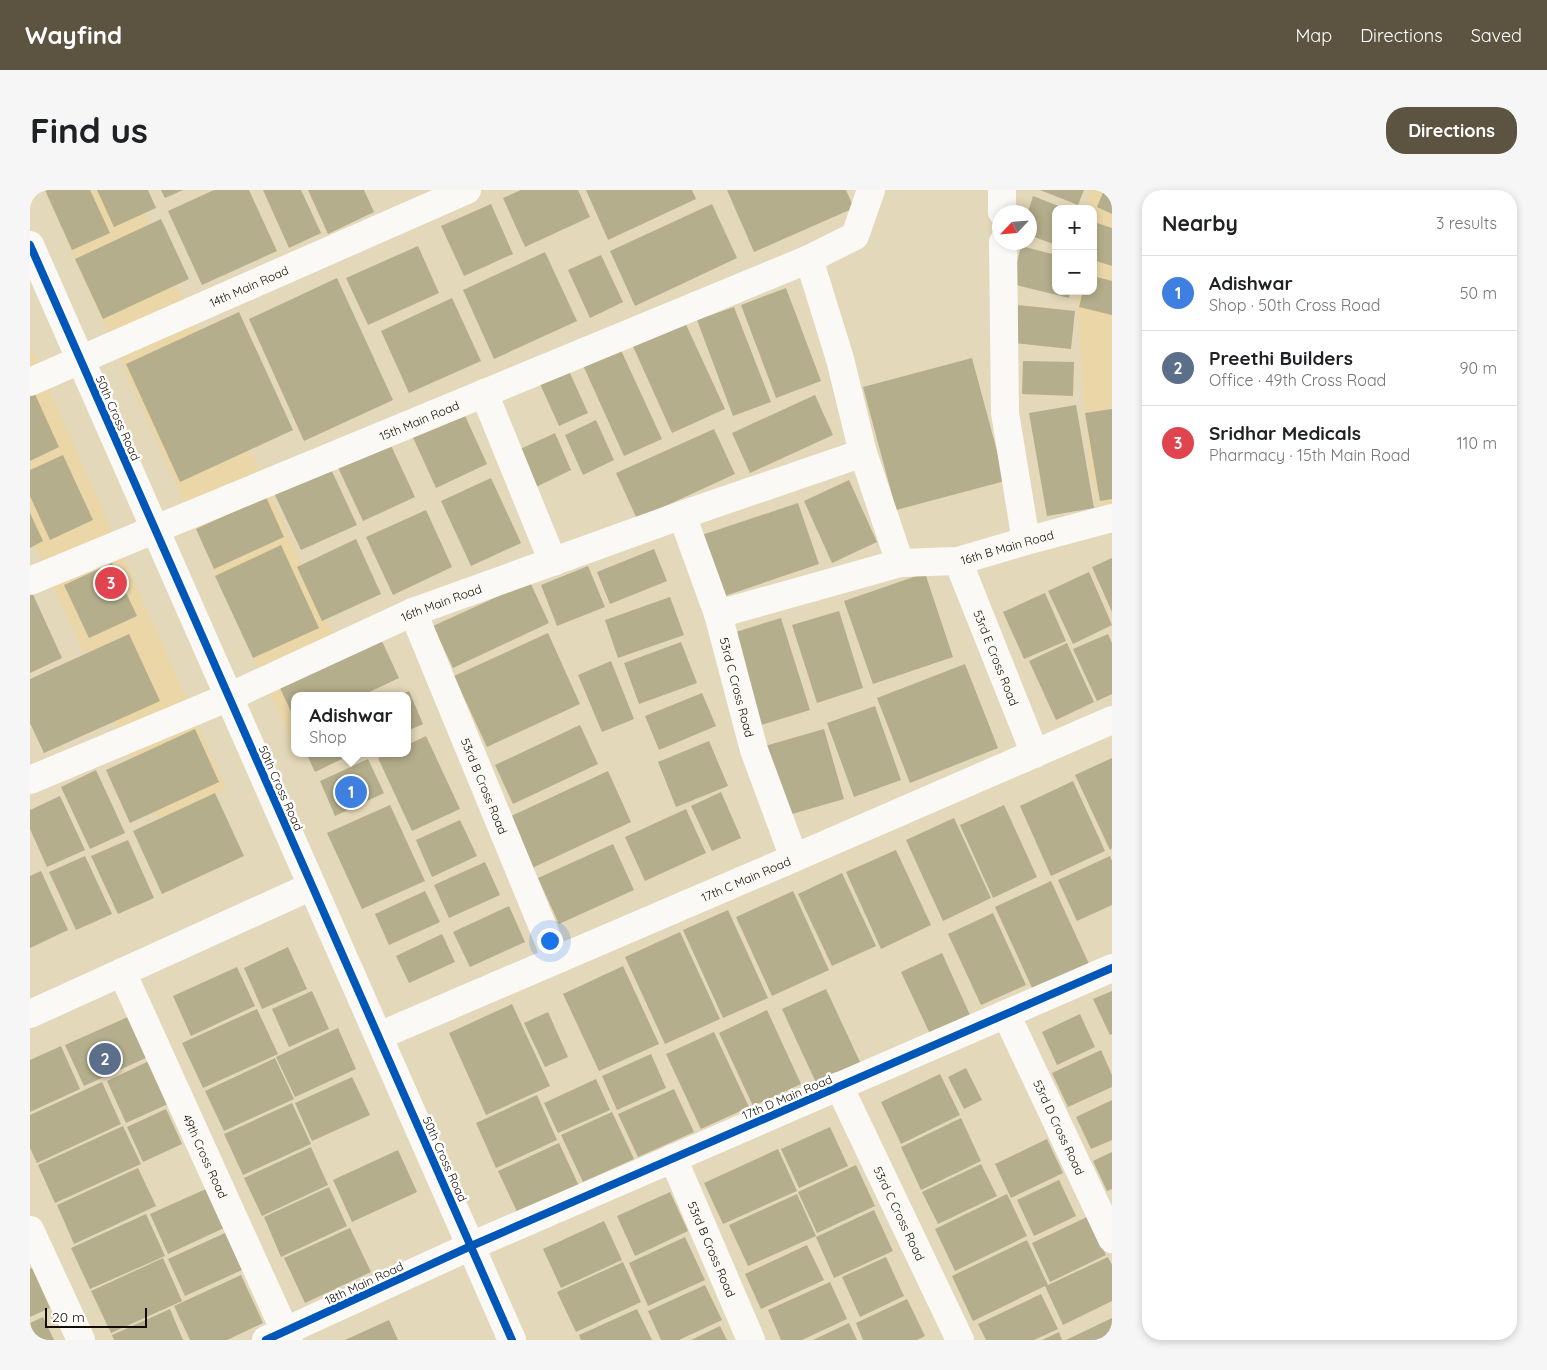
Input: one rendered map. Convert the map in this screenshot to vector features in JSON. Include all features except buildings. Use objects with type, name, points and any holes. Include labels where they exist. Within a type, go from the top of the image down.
[{"type":"street","name":"14th Main Road","points":[[30,382],[468,190]]},
{"type":"street","name":"15th Main Road","points":[[30,581],[808,259],[855,236],[871,190]]},
{"type":"street","points":[[1002,190],[1002,205]]},
{"type":"street","name":"50th Cross Road","points":[[30,246],[512,1340]]},
{"type":"street","points":[[1003,250],[1005,413],[1026,541]]},
{"type":"street","points":[[808,259],[840,359],[863,453],[900,563]]},
{"type":"street","points":[[484,393],[553,562]]},
{"type":"street","name":"16th Main Road","points":[[30,780],[229,697],[413,612],[682,515],[863,453]]},
{"type":"street","name":"53rd C Cross Road","points":[[682,515],[718,614],[754,750],[794,858]]},
{"type":"street","name":"16th B Main Road","points":[[718,614],[900,563],[958,561],[1112,518]]},
{"type":"street","name":"53rd E Cross Road","points":[[958,561],[1035,754]]},
{"type":"street","name":"53rd B Cross Road","points":[[413,612],[556,960]]},
{"type":"street","name":"17th C Main Road","points":[[379,1036],[1112,720]]},
{"type":"street","points":[[30,1014],[312,886]]},
{"type":"street","name":"17th D Main Road","points":[[471,1246],[1112,968]]},
{"type":"street","name":"49th Cross Road","points":[[122,972],[280,1337]]},
{"type":"street","name":"53rd D Cross Road","points":[[1006,1014],[1112,1239]]},
{"type":"street","name":"53rd C Cross Road","points":[[839,1086],[960,1340]]},
{"type":"street","name":"53rd B Cross Road","points":[[674,1158],[751,1340]]},
{"type":"street","points":[[30,1230],[81,1340]]},
{"type":"street","name":"18th Main Road","points":[[280,1337],[471,1246]]},
{"type":"shaded area","points":[[44,190],[134,190],[358,690],[291,692],[291,741]]},
{"type":"shaded area","points":[[1088,190],[1112,190],[1112,532],[1090,474],[1076,295],[1097,295],[1097,205],[1086,205]]},
{"type":"shaded area","points":[[30,346],[226,788],[157,819],[30,533]]},
{"type":"cycle path","points":[[30,245],[512,1340]]},
{"type":"cycle path","points":[[266,1340],[471,1246],[1112,968]]},
{"type":"place","name":"Sridhar Medicals","points":[[111,583]]},
{"type":"place","name":"Adishwar","points":[[351,792]]},
{"type":"place","name":"Preethi Builders","points":[[105,1059]]}]
